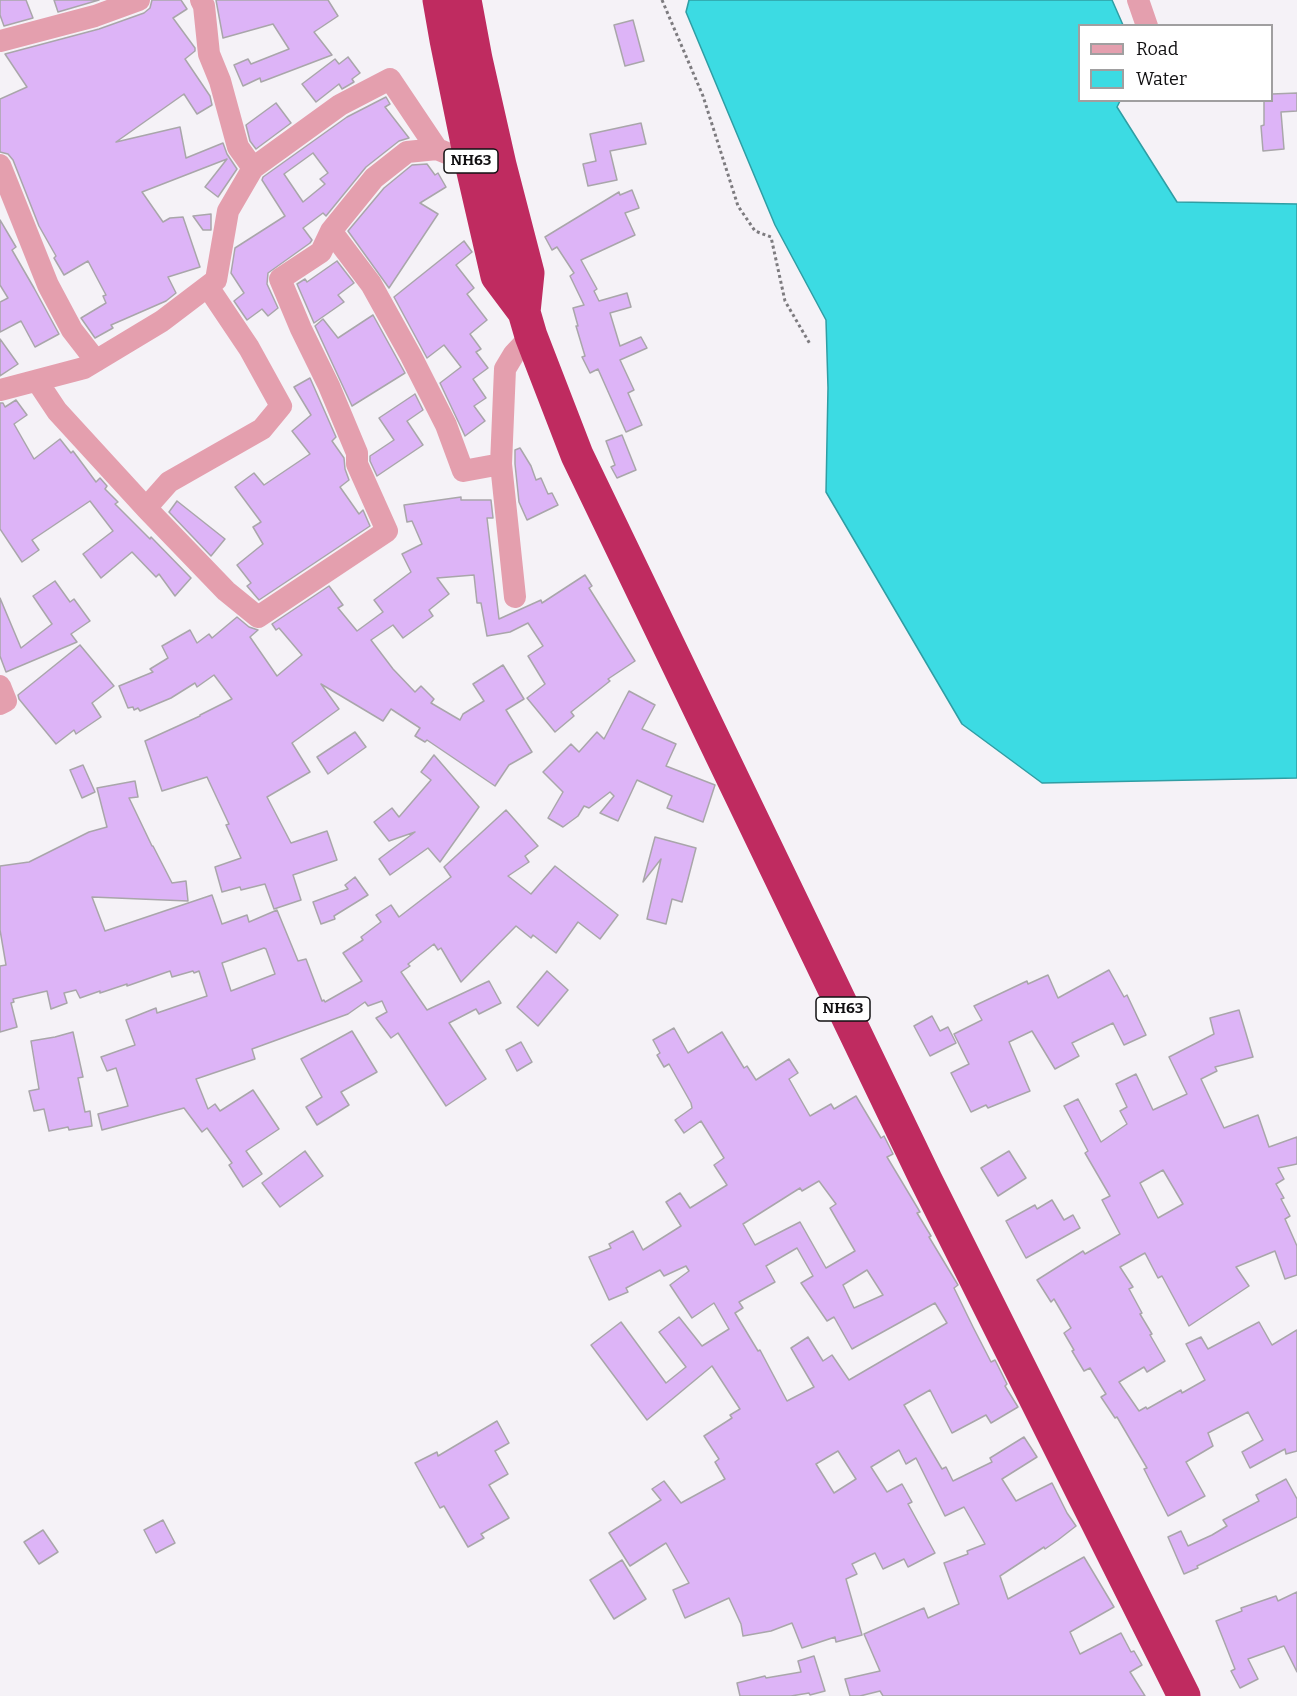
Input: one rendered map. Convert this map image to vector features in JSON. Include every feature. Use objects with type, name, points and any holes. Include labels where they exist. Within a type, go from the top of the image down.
[{"type":"highway","name":"NH63","points":[[440,0],[471,163],[497,276],[528,324],[577,455],[926,1180],[1184,1696]]},
{"type":"highway","name":"NH63","points":[[465,0],[490,122],[528,273],[528,324]]},
{"type":"street","points":[[0,41],[95,16],[139,0]]},
{"type":"street","points":[[201,0],[204,6],[209,54],[220,81],[238,147],[253,168]]},
{"type":"street","points":[[1138,0],[1146,24]]},
{"type":"street","points":[[2,386],[37,381],[84,368],[162,321],[208,287],[216,280],[228,211],[253,168],[340,105],[390,79],[437,148]]},
{"type":"street","points":[[37,381],[57,411],[146,508],[226,591],[258,617],[387,531],[357,464],[357,453],[333,396],[280,279],[321,252],[331,231],[374,178],[407,152],[437,148],[471,163]]},
{"type":"street","points":[[0,165],[48,285],[72,330],[96,361]]},
{"type":"street","points":[[331,231],[371,284],[411,356],[446,425],[463,471],[501,464]]},
{"type":"street","points":[[146,508],[169,482],[262,429],[281,406],[249,348],[208,287]]},
{"type":"street","points":[[515,597],[501,464],[506,369],[528,324]]},
{"type":"street","points":[[0,686],[6,701],[0,704]]},
{"type":"path","points":[[662,0],[703,96],[738,206],[755,231],[771,237],[785,301],[810,344]]},
{"type":"water","points":[[689,0],[1112,0],[1123,24],[1078,24],[1078,102],[1120,102],[1117,107],[1177,202],[1297,204],[1297,778],[1042,783],[962,724],[826,492],[828,388],[826,320],[775,225],[686,12]]},
{"type":"building","points":[[0,0],[26,0],[33,18],[4,26],[0,15]]},
{"type":"building","points":[[54,0],[99,0],[58,12]]},
{"type":"building","points":[[152,0],[181,0],[187,9],[173,18],[195,48],[195,51],[185,59],[210,96],[212,105],[197,114],[184,94],[116,142],[180,127],[186,158],[223,143],[237,169],[218,197],[205,187],[227,159],[142,192],[163,222],[170,218],[183,217],[200,267],[168,277],[176,293],[166,301],[111,325],[113,328],[95,338],[81,318],[106,303],[103,296],[106,295],[88,261],[64,275],[39,226],[13,160],[8,154],[0,152],[0,99],[27,87],[5,54],[99,29],[144,13],[150,8]]},
{"type":"building","points":[[216,0],[328,0],[338,16],[314,32],[332,55],[261,82],[260,78],[243,86],[234,65],[248,59],[251,64],[289,49],[273,24],[223,38]]},
{"type":"building","points":[[633,20],[644,61],[625,66],[614,25]]},
{"type":"building","points":[[348,57],[360,73],[352,79],[354,82],[342,89],[339,84],[316,102],[302,84],[335,59],[339,64]]},
{"type":"building","points":[[1297,93],[1297,111],[1281,112],[1284,149],[1263,151],[1261,126],[1264,125],[1264,102],[1273,102],[1273,94]]},
{"type":"building","points":[[386,97],[390,104],[385,107],[409,138],[399,141],[366,167],[326,216],[323,213],[303,228],[312,240],[310,243],[268,273],[267,284],[278,308],[268,316],[262,309],[247,320],[234,301],[244,293],[231,273],[235,248],[285,216],[262,180],[263,177],[347,117]],"holes":[[[313,153],[328,173],[320,179],[325,184],[303,202],[284,174]]]},
{"type":"building","points":[[276,103],[291,123],[256,149],[250,141],[246,125]]},
{"type":"building","points":[[641,123],[646,144],[610,151],[617,180],[588,186],[583,164],[596,161],[590,134]]},
{"type":"building","points":[[427,164],[435,175],[438,173],[446,187],[420,203],[438,214],[389,288],[348,231],[384,188],[412,165]]},
{"type":"building","points":[[632,190],[639,208],[625,213],[635,235],[581,260],[597,289],[594,291],[599,301],[627,293],[631,307],[610,313],[620,346],[641,337],[647,348],[620,360],[634,390],[628,393],[642,425],[626,432],[598,369],[590,373],[582,357],[585,356],[573,308],[584,305],[570,276],[574,273],[557,247],[552,250],[545,237],[619,192],[620,195]]},
{"type":"building","points":[[211,214],[211,230],[203,230],[193,216]]},
{"type":"building","points":[[0,220],[16,247],[12,250],[59,334],[35,347],[21,321],[0,332],[0,302],[8,298],[0,285]]},
{"type":"building","points":[[464,241],[472,252],[456,265],[474,288],[467,294],[487,320],[470,334],[481,349],[476,352],[488,368],[473,379],[486,398],[474,406],[485,421],[465,436],[440,383],[461,367],[444,345],[427,358],[394,297]]},
{"type":"building","points":[[337,261],[354,283],[338,295],[344,302],[314,323],[297,284],[305,279],[307,282]]},
{"type":"building","points":[[373,315],[405,373],[352,406],[315,326],[323,319],[338,338]]},
{"type":"building","points":[[0,339],[18,364],[0,376]]},
{"type":"building","points":[[310,378],[336,437],[332,441],[344,458],[349,480],[340,487],[359,514],[363,510],[370,526],[259,600],[247,586],[251,583],[237,565],[263,544],[253,527],[261,522],[235,487],[254,473],[264,485],[310,454],[292,431],[311,415],[294,387]]},
{"type":"building","points":[[415,394],[423,410],[407,421],[423,445],[377,476],[370,456],[394,440],[379,418]]},
{"type":"building","points":[[16,400],[27,415],[14,424],[34,459],[60,439],[71,453],[73,451],[96,482],[100,478],[107,486],[105,489],[118,502],[115,504],[191,578],[175,596],[159,574],[156,577],[132,552],[101,578],[83,554],[113,531],[90,501],[32,540],[39,550],[22,562],[0,529],[0,403],[3,403],[5,407]]},
{"type":"building","points":[[622,435],[636,470],[617,478],[611,467],[615,465],[606,441]]},
{"type":"building","points":[[520,448],[536,480],[541,478],[548,494],[552,493],[558,505],[527,520],[519,502],[515,464],[515,450]]},
{"type":"building","points":[[461,497],[461,500],[491,500],[493,518],[487,518],[499,619],[541,600],[542,603],[585,575],[592,586],[589,588],[635,661],[608,679],[610,681],[571,712],[574,716],[555,732],[527,698],[545,684],[528,656],[543,646],[528,623],[510,632],[487,636],[481,603],[477,603],[474,575],[437,578],[449,594],[429,610],[433,616],[403,638],[393,625],[371,640],[393,669],[415,692],[421,686],[434,699],[431,703],[460,720],[463,714],[484,701],[473,684],[503,665],[524,699],[506,710],[532,752],[509,765],[495,786],[427,740],[425,742],[415,736],[420,728],[391,709],[383,721],[321,684],[339,709],[292,743],[310,772],[267,797],[291,843],[327,831],[337,860],[293,875],[301,900],[274,909],[265,884],[222,892],[215,867],[241,858],[226,825],[229,824],[207,777],[162,791],[145,741],[232,699],[214,675],[197,687],[195,683],[171,698],[140,711],[138,708],[134,710],[133,707],[128,708],[119,686],[153,672],[150,669],[168,658],[162,646],[190,630],[197,643],[209,634],[212,638],[237,617],[249,627],[258,630],[250,637],[277,676],[302,655],[279,628],[276,630],[272,624],[329,586],[343,605],[338,608],[357,631],[383,612],[374,600],[411,572],[402,554],[422,544],[412,521],[407,522],[404,505]]},
{"type":"building","points":[[177,501],[225,539],[211,556],[169,512]]},
{"type":"building","points":[[55,581],[70,602],[74,599],[90,621],[71,634],[77,642],[6,672],[0,656],[0,598],[21,648],[52,624],[33,596]]},
{"type":"building","points":[[80,645],[114,686],[92,703],[101,717],[76,734],[74,730],[56,744],[18,695]]},
{"type":"building","points":[[629,691],[655,705],[642,729],[676,744],[666,766],[715,785],[703,822],[667,808],[672,796],[637,780],[618,821],[600,813],[614,796],[610,792],[589,808],[584,806],[578,816],[563,827],[548,818],[563,792],[543,772],[571,744],[579,752],[597,732],[604,739]]},
{"type":"building","points":[[355,732],[366,747],[328,774],[317,757]]},
{"type":"building","points":[[434,755],[479,807],[440,862],[428,848],[390,875],[379,859],[415,832],[389,841],[374,822],[392,808],[399,817],[431,780],[421,772]]},
{"type":"building","points":[[83,765],[95,792],[82,798],[70,770]]},
{"type":"building","points":[[135,781],[138,797],[129,798],[172,883],[186,881],[188,901],[92,897],[105,931],[212,895],[222,924],[247,915],[249,922],[277,910],[298,961],[306,959],[322,1001],[325,1002],[362,981],[343,953],[363,940],[361,937],[381,922],[376,915],[391,905],[399,917],[451,877],[444,867],[506,810],[538,846],[525,856],[529,862],[508,876],[531,894],[555,866],[618,915],[600,939],[578,922],[556,953],[533,935],[531,938],[516,926],[461,982],[441,948],[438,950],[434,944],[408,964],[410,966],[401,972],[427,1010],[489,981],[501,1003],[479,1014],[476,1009],[449,1023],[486,1079],[446,1106],[398,1033],[391,1038],[376,1018],[387,1012],[382,1001],[368,1006],[365,1002],[348,1014],[252,1049],[255,1059],[196,1079],[208,1109],[215,1104],[220,1111],[253,1090],[279,1129],[246,1151],[262,1174],[243,1187],[229,1165],[232,1163],[207,1128],[202,1132],[184,1108],[102,1130],[98,1114],[128,1106],[116,1068],[107,1071],[101,1057],[135,1045],[126,1020],[156,1008],[157,1013],[207,996],[199,971],[172,977],[170,971],[127,986],[127,984],[80,998],[76,990],[64,993],[67,1003],[51,1009],[47,991],[13,999],[14,1002],[11,1003],[17,1027],[0,1032],[0,966],[6,965],[0,930],[0,866],[29,862],[89,832],[107,827],[97,788]],"holes":[[[266,949],[275,974],[231,991],[222,963]]]},
{"type":"building","points":[[655,837],[696,848],[682,902],[672,899],[666,924],[647,919],[661,859],[643,882]]},
{"type":"building","points":[[355,877],[368,895],[334,916],[335,919],[321,924],[313,902],[348,889],[345,885]]},
{"type":"building","points":[[1109,970],[1124,997],[1127,995],[1146,1035],[1124,1045],[1113,1023],[1072,1043],[1079,1056],[1055,1069],[1032,1031],[1009,1042],[1030,1091],[988,1108],[986,1105],[971,1112],[951,1073],[969,1064],[954,1034],[982,1020],[974,1006],[1027,981],[1028,984],[1048,975],[1058,998]]},
{"type":"building","points":[[547,971],[568,990],[538,1026],[517,1007]]},
{"type":"building","points":[[1239,1010],[1253,1057],[1215,1067],[1217,1071],[1201,1079],[1224,1128],[1258,1115],[1269,1147],[1297,1137],[1297,1164],[1278,1168],[1284,1179],[1276,1184],[1284,1198],[1281,1199],[1290,1216],[1285,1219],[1297,1246],[1297,1275],[1285,1279],[1275,1251],[1236,1267],[1249,1286],[1189,1326],[1162,1276],[1158,1278],[1145,1253],[1120,1267],[1133,1287],[1129,1289],[1165,1361],[1147,1372],[1144,1367],[1119,1382],[1139,1411],[1146,1407],[1147,1409],[1205,1380],[1186,1344],[1201,1337],[1208,1349],[1259,1322],[1272,1345],[1297,1330],[1297,1451],[1286,1454],[1285,1449],[1250,1468],[1242,1452],[1263,1440],[1248,1412],[1208,1433],[1213,1446],[1186,1462],[1205,1496],[1168,1516],[1144,1469],[1147,1468],[1117,1417],[1115,1418],[1101,1397],[1106,1394],[1090,1368],[1084,1371],[1072,1351],[1074,1350],[1064,1333],[1071,1328],[1054,1299],[1051,1302],[1037,1280],[1083,1251],[1085,1254],[1120,1234],[1102,1200],[1110,1196],[1085,1153],[1088,1151],[1064,1106],[1078,1099],[1101,1142],[1127,1124],[1120,1111],[1127,1107],[1116,1084],[1136,1074],[1153,1110],[1187,1094],[1169,1057],[1214,1034],[1210,1018]],"holes":[[[1163,1170],[1183,1204],[1158,1218],[1140,1183]]]},
{"type":"building","points":[[932,1016],[940,1031],[948,1027],[956,1043],[930,1056],[914,1026]]},
{"type":"building","points":[[674,1028],[688,1053],[722,1032],[744,1068],[747,1066],[756,1080],[789,1059],[798,1073],[789,1079],[810,1116],[831,1104],[834,1109],[856,1096],[881,1138],[884,1136],[893,1154],[887,1157],[920,1212],[917,1213],[931,1236],[929,1237],[958,1285],[954,1288],[973,1327],[991,1362],[995,1360],[1007,1384],[1005,1386],[1018,1407],[991,1423],[986,1415],[952,1433],[930,1390],[904,1405],[942,1469],[946,1467],[953,1481],[992,1462],[990,1458],[1024,1437],[1037,1457],[1002,1479],[1016,1501],[1052,1483],[1076,1526],[1045,1549],[1044,1547],[1000,1576],[1008,1599],[1084,1557],[1114,1607],[1070,1632],[1080,1654],[1121,1633],[1131,1652],[1134,1651],[1142,1665],[1130,1672],[1145,1696],[883,1696],[880,1691],[850,1696],[845,1679],[880,1671],[864,1634],[924,1608],[928,1618],[959,1604],[944,1563],[968,1554],[967,1551],[985,1544],[964,1507],[945,1516],[916,1458],[906,1464],[899,1450],[871,1467],[887,1492],[902,1484],[912,1502],[908,1504],[935,1553],[908,1567],[904,1559],[883,1569],[875,1553],[852,1564],[857,1574],[846,1579],[862,1635],[836,1642],[835,1637],[802,1648],[792,1623],[771,1631],[743,1636],[741,1624],[729,1598],[685,1618],[673,1590],[689,1583],[666,1543],[630,1566],[609,1533],[661,1500],[652,1489],[664,1481],[681,1503],[725,1479],[715,1462],[719,1459],[704,1436],[732,1418],[730,1415],[740,1409],[712,1366],[647,1420],[591,1345],[621,1322],[666,1383],[686,1367],[659,1332],[679,1317],[702,1346],[729,1329],[714,1303],[692,1318],[670,1285],[689,1271],[686,1266],[664,1276],[660,1270],[626,1288],[628,1292],[609,1300],[589,1257],[611,1248],[609,1244],[633,1231],[643,1250],[681,1226],[666,1202],[680,1193],[690,1208],[727,1185],[714,1165],[724,1158],[701,1121],[684,1133],[675,1120],[692,1108],[691,1103],[669,1064],[664,1067],[657,1055],[660,1053],[653,1040]],"holes":[[[819,1181],[836,1204],[830,1208],[855,1251],[826,1268],[800,1222],[755,1245],[743,1224],[800,1188],[802,1191]],[[797,1248],[813,1276],[801,1283],[827,1321],[834,1317],[852,1349],[935,1303],[947,1323],[849,1380],[832,1355],[823,1361],[808,1337],[791,1348],[814,1387],[787,1401],[760,1350],[758,1351],[735,1313],[743,1308],[739,1302],[775,1282],[766,1266]],[[867,1270],[883,1295],[854,1308],[843,1285]],[[838,1451],[856,1479],[834,1493],[816,1464]]]},
{"type":"building","points":[[352,1031],[377,1072],[341,1092],[349,1105],[317,1125],[306,1107],[322,1097],[301,1059]]},
{"type":"building","points":[[73,1032],[83,1077],[78,1078],[85,1112],[90,1111],[92,1126],[49,1131],[44,1109],[34,1111],[29,1091],[39,1089],[31,1041]]},
{"type":"building","points":[[521,1042],[532,1062],[517,1071],[506,1050]]},
{"type":"building","points":[[305,1151],[323,1176],[280,1207],[262,1183]]},
{"type":"building","points":[[1009,1151],[1026,1178],[998,1196],[981,1168]]},
{"type":"building","points":[[1052,1200],[1064,1220],[1073,1215],[1080,1228],[1026,1258],[1006,1221],[1035,1205],[1037,1209]]},
{"type":"building","points":[[497,1421],[509,1443],[495,1451],[508,1474],[489,1485],[509,1518],[481,1534],[484,1538],[468,1547],[444,1506],[440,1508],[415,1463],[437,1452],[438,1456]]},
{"type":"building","points":[[1286,1479],[1297,1499],[1297,1517],[1184,1574],[1168,1537],[1181,1531],[1188,1546],[1212,1535],[1227,1526],[1223,1520],[1259,1501],[1256,1495]]},
{"type":"building","points":[[163,1520],[175,1543],[156,1553],[144,1530]]},
{"type":"building","points":[[43,1530],[58,1552],[39,1564],[24,1542]]},
{"type":"building","points":[[622,1560],[646,1599],[614,1619],[590,1580]]},
{"type":"building","points":[[1297,1592],[1297,1672],[1284,1646],[1248,1659],[1258,1679],[1240,1688],[1231,1671],[1235,1669],[1216,1621],[1242,1611],[1241,1608],[1276,1596],[1278,1601]]},
{"type":"building","points":[[814,1656],[825,1691],[810,1695],[809,1693],[791,1696],[740,1696],[737,1683],[765,1676],[766,1678],[801,1672],[798,1661]]}]
